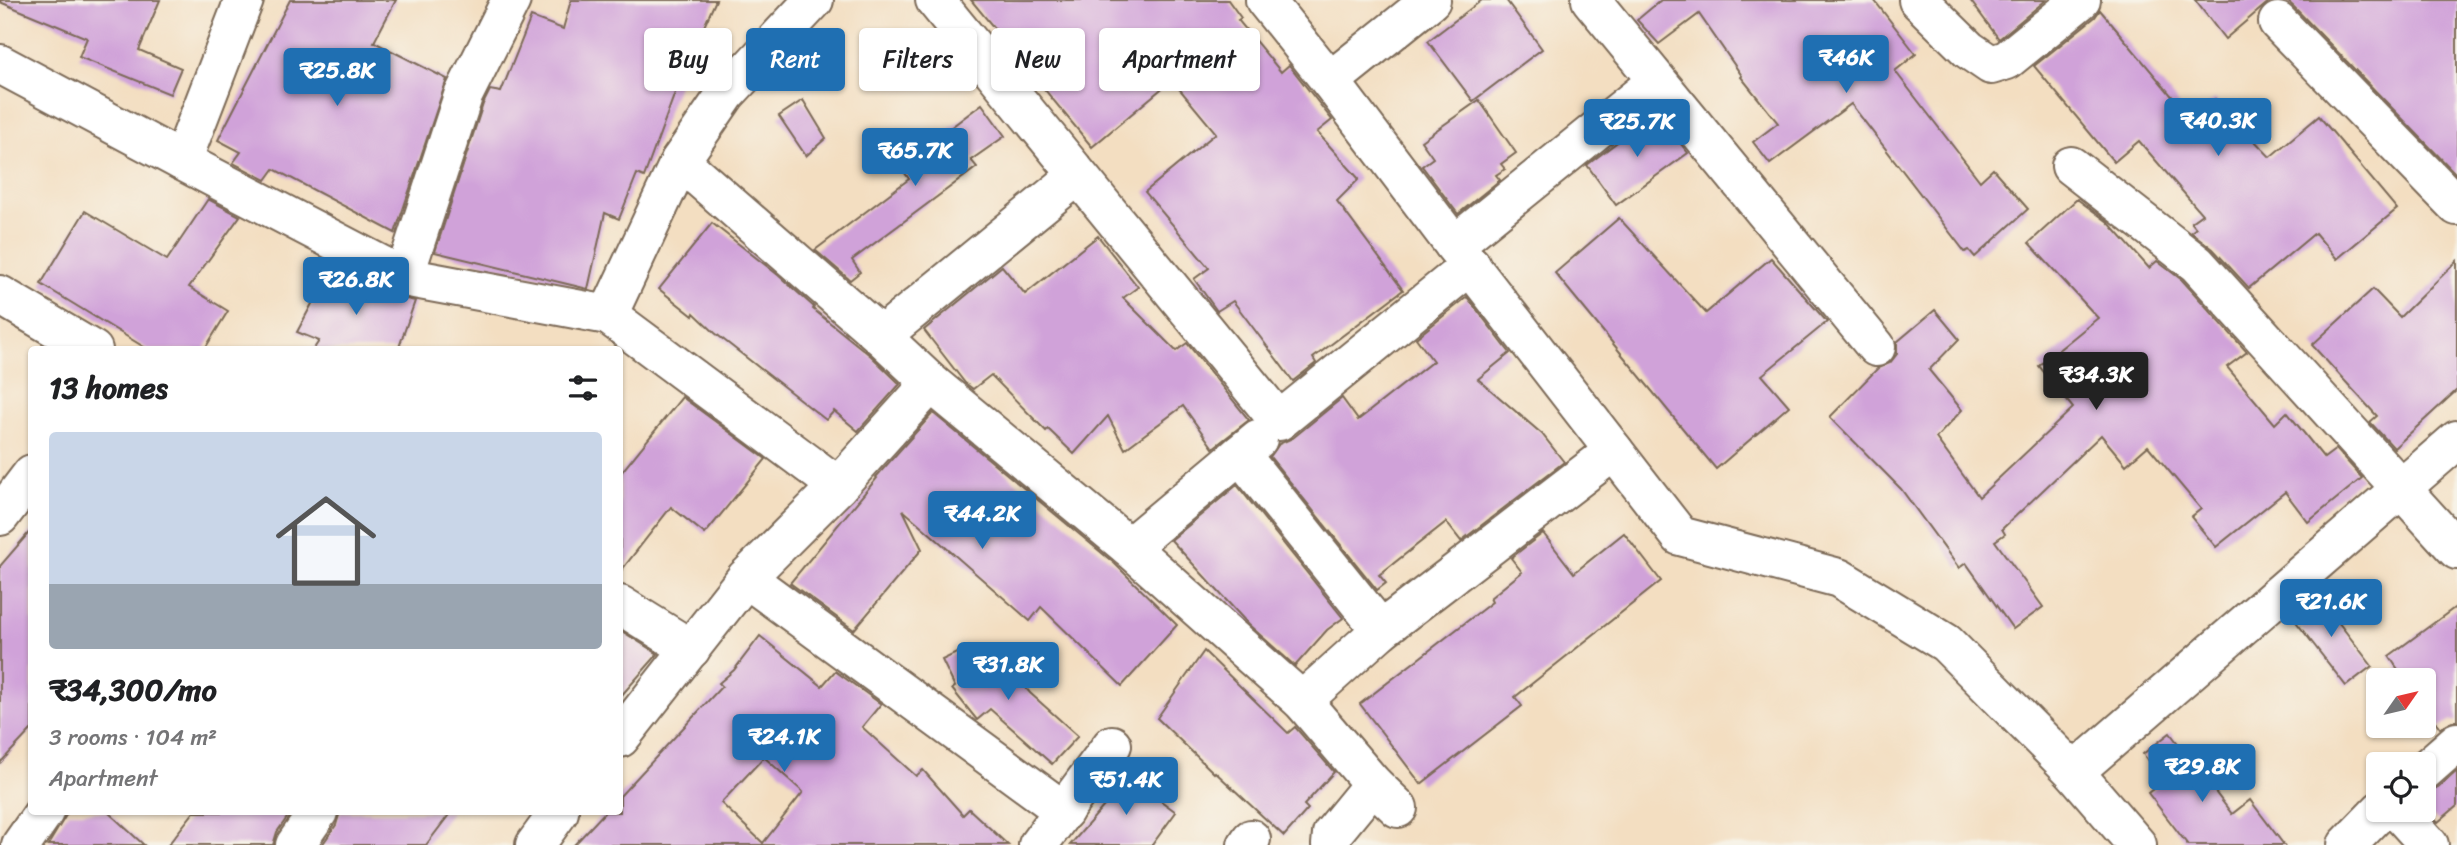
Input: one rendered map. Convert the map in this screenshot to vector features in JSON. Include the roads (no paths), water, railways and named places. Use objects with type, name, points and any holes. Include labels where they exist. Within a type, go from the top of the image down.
[{"type":"street","points":[[182,161],[244,0]]},
{"type":"street","points":[[404,277],[463,96],[511,0]]},
{"type":"street","points":[[608,315],[680,161],[726,94],[814,0]]},
{"type":"street","points":[[935,0],[1279,421]]},
{"type":"street","points":[[1265,0],[1680,536],[1839,578],[1946,643],[2074,772],[2137,845]]},
{"type":"street","points":[[1330,81],[1431,0]]},
{"type":"street","points":[[1591,0],[1876,347]]},
{"type":"street","points":[[1918,0],[1969,50],[1991,65],[2007,60],[2081,0]]},
{"type":"street","points":[[2278,22],[2457,206]]},
{"type":"street","points":[[0,64],[404,277],[608,315],[838,486]]},
{"type":"street","points":[[1129,547],[1279,421],[1656,82]]},
{"type":"street","points":[[680,161],[931,383],[1129,547],[1302,701],[1386,796],[1332,834],[1331,845]]},
{"type":"street","points":[[2071,166],[2197,264],[2457,550]]},
{"type":"street","points":[[881,336],[1077,176]]},
{"type":"street","points":[[0,295],[86,346]]},
{"type":"street","points":[[623,734],[746,579],[838,486],[931,383]]},
{"type":"street","points":[[2074,772],[2457,440]]},
{"type":"street","points":[[1302,701],[1381,629],[1614,451]]},
{"type":"street","points":[[1240,454],[1381,629]]},
{"type":"street","points":[[0,516],[28,479]]},
{"type":"street","points":[[746,579],[1064,811]]},
{"type":"street","points":[[623,607],[691,649]]},
{"type":"street","points":[[2436,760],[2457,742]]},
{"type":"street","points":[[1038,845],[1112,745]]},
{"type":"street","points":[[21,845],[42,815]]},
{"type":"street","points":[[295,845],[316,815]]},
{"type":"street","points":[[2347,845],[2369,822]]},
{"type":"street","points":[[2408,822],[2429,845]]}]
